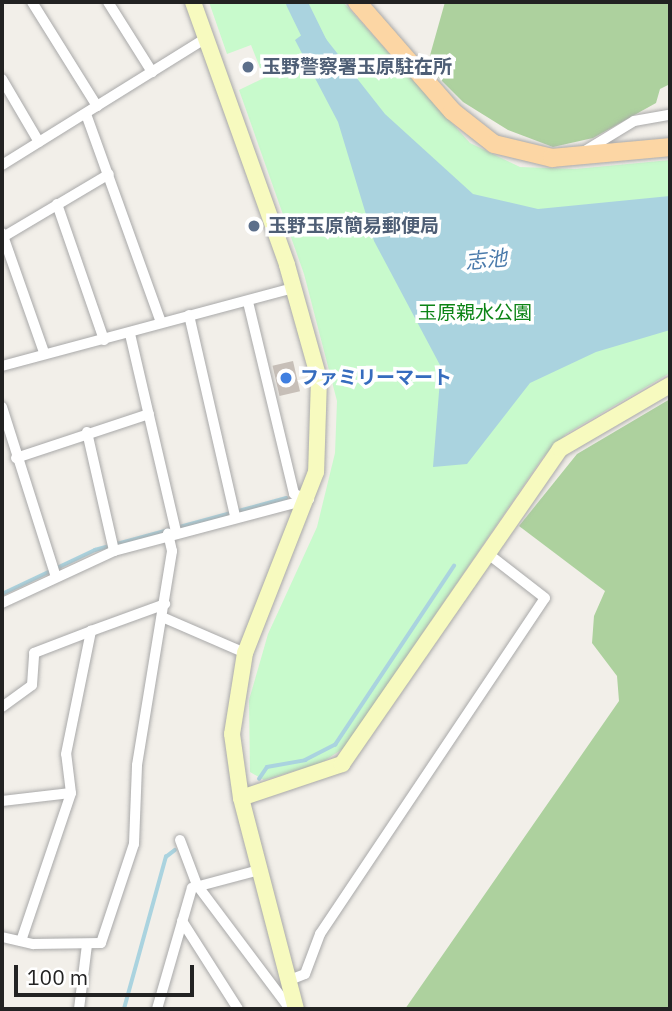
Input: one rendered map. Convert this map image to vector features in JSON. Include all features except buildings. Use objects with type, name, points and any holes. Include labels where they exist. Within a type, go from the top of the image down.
[{"type":"main road","points":[[357,2],[475,131],[515,152],[575,158],[670,147]]},
{"type":"street","points":[[32,2],[97,106]]},
{"type":"street","points":[[108,2],[152,72]]},
{"type":"street","points":[[193,2],[312,345],[322,412],[309,499],[245,653],[232,734],[241,798],[296,1009]]},
{"type":"street","points":[[2,165],[206,38]]},
{"type":"street","points":[[2,79],[39,142]]},
{"type":"street","points":[[86,114],[161,321]]},
{"type":"street","points":[[575,158],[634,121],[670,114]]},
{"type":"street","points":[[44,352],[2,235],[109,174]]},
{"type":"street","points":[[57,204],[104,340]]},
{"type":"street","points":[[2,366],[44,352],[130,334],[161,321],[248,302],[293,288]]},
{"type":"street","points":[[248,302],[294,494],[309,499]]},
{"type":"street","points":[[189,315],[234,512]]},
{"type":"street","points":[[2,937],[21,941],[87,945],[101,943],[130,863],[137,765],[165,604],[174,528],[130,334]]},
{"type":"street","points":[[241,798],[323,775],[349,757],[560,449],[670,384]]},
{"type":"street","points":[[2,407],[16,458],[54,570]]},
{"type":"street","points":[[16,458],[87,432],[149,414]]},
{"type":"street","points":[[87,432],[113,546]]},
{"type":"street","points":[[2,603],[54,570],[113,546],[234,512],[309,499]]},
{"type":"street","points":[[287,981],[305,974],[320,934],[545,597],[487,553]]},
{"type":"street","points":[[2,707],[32,685],[34,653],[165,604]]},
{"type":"street","points":[[162,617],[245,653]]},
{"type":"street","points":[[21,941],[71,793],[66,754],[91,631]]},
{"type":"street","points":[[2,801],[71,793]]},
{"type":"street","points":[[180,840],[197,885],[290,1009]]},
{"type":"street","points":[[197,885],[259,870]]},
{"type":"street","points":[[158,1009],[182,921],[197,885]]},
{"type":"street","points":[[182,921],[238,1009]]},
{"type":"street","points":[[79,1009],[87,945]]},
{"type":"green space","name":"玉原親水公園","points":[[209,2],[343,2],[470,143],[520,167],[575,169],[670,160],[670,373],[566,434],[543,457],[344,748],[321,763],[264,780],[250,772],[249,700],[268,634],[317,527],[335,453],[337,401],[304,274],[239,90],[264,78],[251,45],[227,54]]},
{"type":"green space","points":[[445,2],[670,2],[670,84],[660,89],[656,103],[593,138],[553,147],[508,130],[463,102],[427,66]]},
{"type":"green space","points":[[670,399],[670,1009],[405,1009],[619,701],[617,676],[592,643],[594,616],[605,591],[519,526],[577,454]]},
{"type":"water","points":[[315,25],[385,114],[473,194],[538,209],[670,196],[670,330],[596,352],[530,383],[467,464],[433,467],[441,367],[374,241],[338,122],[295,40]]},
{"type":"waterway","name":"志池","points":[[296,2],[321,53]]},
{"type":"waterway","points":[[2,594],[95,550],[286,498]]},
{"type":"waterway","points":[[259,779],[267,767],[305,760],[335,745],[454,566]]},
{"type":"waterway","points":[[124,1009],[166,857],[175,850]]},
{"type":"place","name":"玉野警察署玉原駐在所","points":[[248,67]]},
{"type":"place","name":"玉野玉原簡易郵便局","points":[[254,226]]},
{"type":"place","name":"ファミリーマート","points":[[286,378]]}]
